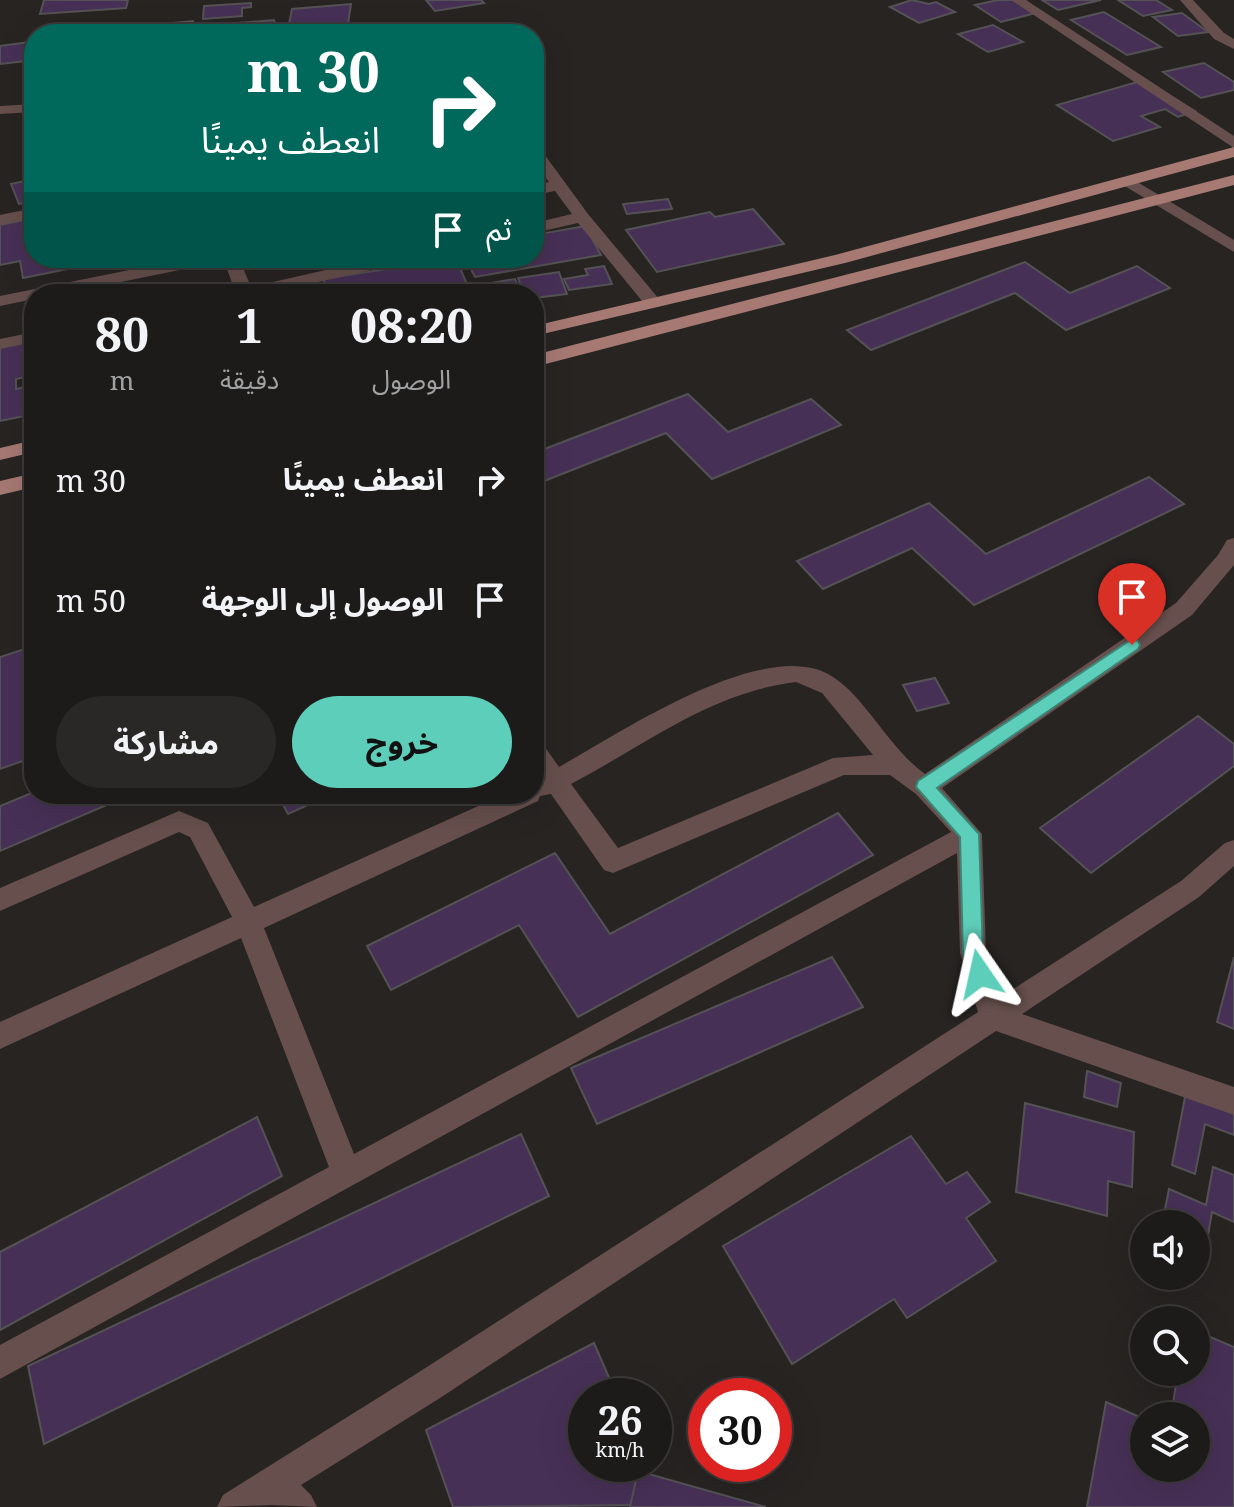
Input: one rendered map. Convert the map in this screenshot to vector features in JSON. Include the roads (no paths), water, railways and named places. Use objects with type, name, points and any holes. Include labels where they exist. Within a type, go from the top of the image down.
[{"type":"main road","points":[[544,329],[839,259],[1234,152]]},
{"type":"main road","points":[[544,359],[1234,180]]},
{"type":"main road","points":[[0,454],[24,448]]},
{"type":"main road","points":[[0,488],[24,482]]},
{"type":"street","points":[[1017,0],[1234,143]]},
{"type":"street","points":[[1186,0],[1219,36],[1234,45]]},
{"type":"street","points":[[0,110],[24,109]]},
{"type":"street","points":[[544,163],[582,217],[653,303]]},
{"type":"street","points":[[1129,182],[1234,247]]},
{"type":"street","points":[[544,188],[561,185]]},
{"type":"street","points":[[0,220],[24,215]]},
{"type":"street","points":[[544,226],[582,217]]},
{"type":"street","points":[[85,284],[164,268]]},
{"type":"street","points":[[288,284],[357,268]]},
{"type":"street","points":[[0,301],[24,296]]},
{"type":"street","points":[[0,344],[24,339]]},
{"type":"street","points":[[925,787],[1184,609],[1227,559],[1234,545]]},
{"type":"street","points":[[544,787],[719,689],[763,676],[804,674],[824,681],[895,765],[925,787],[969,834],[973,953],[993,1017]]},
{"type":"street","points":[[544,793],[613,862],[842,765],[895,765]]},
{"type":"street","points":[[0,1036],[507,804]]},
{"type":"street","points":[[0,900],[179,821],[199,830],[248,922],[346,1173]]},
{"type":"street","points":[[0,1363],[969,834]]},
{"type":"street","points":[[235,1507],[441,1378],[1190,889],[1234,851]]},
{"type":"street","points":[[993,1017],[1234,1101]]},
{"type":"street","points":[[273,1483],[299,1507]]}]
